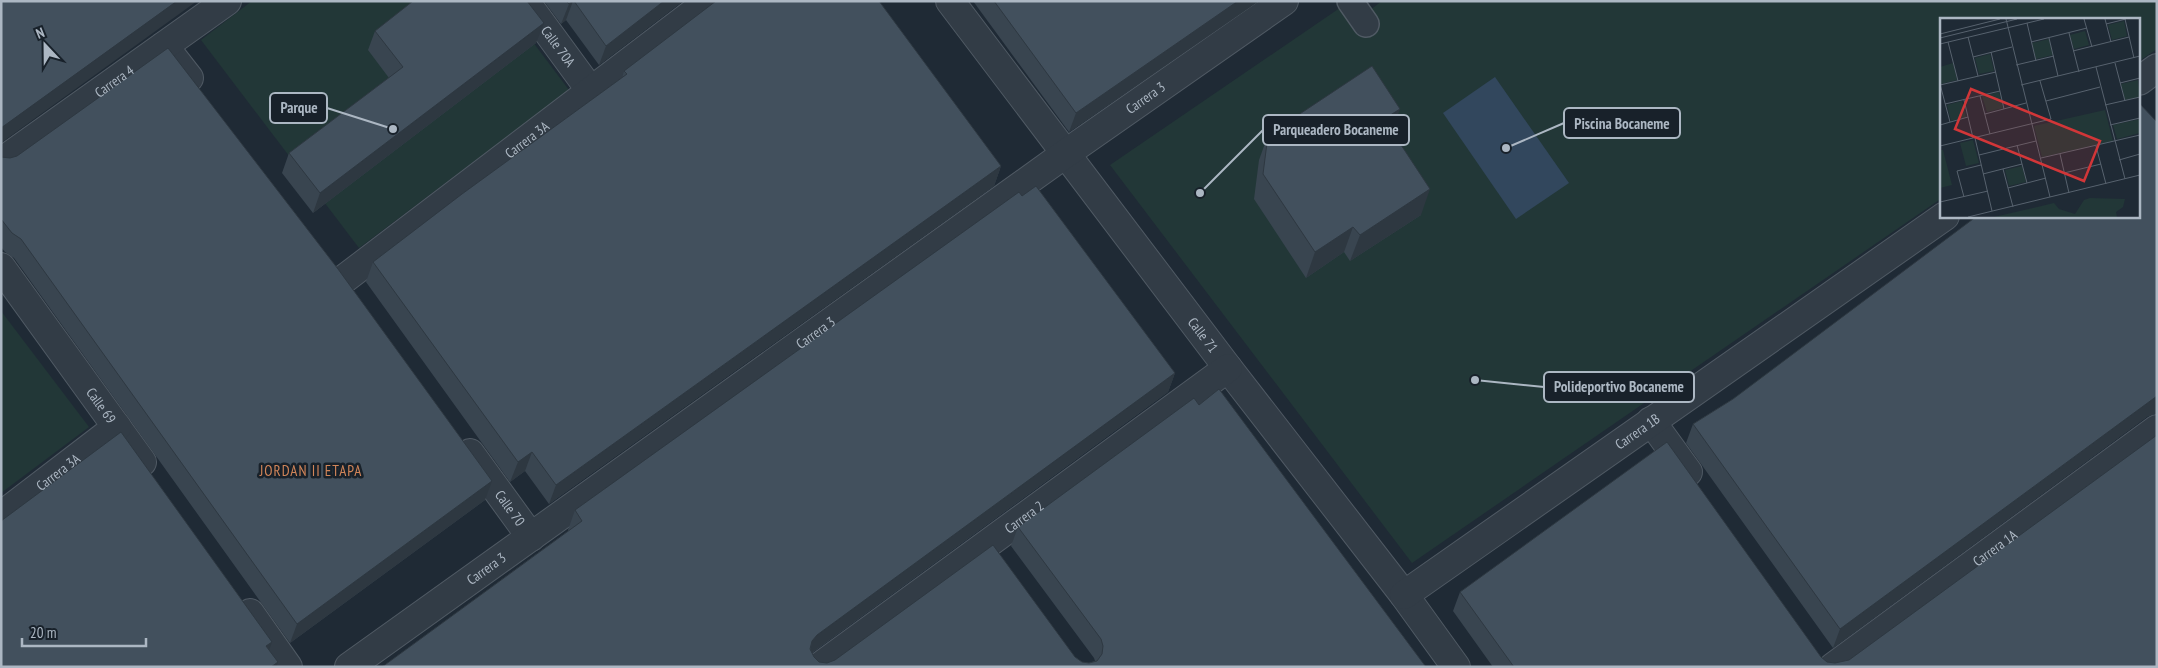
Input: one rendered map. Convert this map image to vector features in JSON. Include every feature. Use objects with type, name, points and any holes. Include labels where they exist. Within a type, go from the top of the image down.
[{"type":"street","name":"Carrera 4","points":[[1,162],[227,1]]},
{"type":"street","name":"Calle 70A","points":[[525,1],[591,91]]},
{"type":"street","name":"Carrera 3A","points":[[344,279],[709,1]]},
{"type":"street","name":"Calle 71","points":[[950,1],[1228,368],[1404,595],[1456,667]]},
{"type":"street","name":"Carrera 3","points":[[348,667],[1065,154],[1284,1]]},
{"type":"street","points":[[164,46],[206,100]]},
{"type":"street","points":[[2140,80],[2157,68]]},
{"type":"street","name":"Carrera 1B","points":[[1404,595],[1942,218]]},
{"type":"street","points":[[326,256],[362,303]]},
{"type":"street","name":"Calle 69","points":[[1,266],[157,483]]},
{"type":"street","name":"Carrera 2","points":[[819,667],[1228,368]]},
{"type":"street","points":[[1651,421],[1702,492]]},
{"type":"street","name":"Carrera 3A","points":[[1,516],[117,427]]},
{"type":"street","name":"Carrera 1A","points":[[1825,661],[2157,429]]},
{"type":"street","name":"Calle 70","points":[[455,432],[531,537]]},
{"type":"street","points":[[988,543],[1006,566]]},
{"type":"street","points":[[237,595],[288,667]]},
{"type":"lane","points":[[1350,1],[1366,24]]},
{"type":"green space","points":[[252,1],[502,1],[569,90],[359,248],[201,40]]},
{"type":"green space","points":[[1350,1],[1370,10],[1382,1],[2157,1],[2157,49],[2140,60],[2140,18],[1940,18],[1940,199],[1412,563],[1110,165]]},
{"type":"green space","points":[[1,311],[89,427],[1,493]]},
{"type":"water","points":[[1495,77],[1569,183],[1516,219],[1443,113]]},
{"type":"building","points":[[1,1],[177,1],[1,128]]},
{"type":"building","points":[[413,1],[527,1],[544,23],[320,193],[289,153],[403,67],[375,31]]},
{"type":"building","points":[[574,1],[664,1],[606,46]]},
{"type":"building","points":[[716,1],[879,1],[1001,166],[556,485],[532,452],[518,462],[373,262],[462,194],[627,74],[624,71]]},
{"type":"building","points":[[994,1],[1238,1],[1076,113]]},
{"type":"building","points":[[168,48],[338,269],[492,481],[297,624],[21,239],[12,233],[1,219],[1,157],[10,158],[17,156]]},
{"type":"building","points":[[1372,66],[1400,109],[1384,119],[1430,189],[1360,235],[1353,227],[1315,252],[1263,174],[1268,135]]},
{"type":"building","points":[[2140,104],[2157,122],[2157,396],[1840,629],[1693,424],[1733,399],[1974,218],[2140,218]]},
{"type":"building","points":[[1036,186],[1175,373],[817,635],[812,641],[810,649],[814,657],[819,662],[827,663],[835,660],[993,545],[1075,657],[1082,662],[1097,661],[1102,654],[1103,646],[1101,639],[1018,527],[1194,398],[1199,405],[1219,389],[1426,667],[382,667],[582,521],[575,510],[1019,192],[1022,196]]},
{"type":"building","points":[[121,432],[272,642],[266,646],[278,662],[271,667],[1,667],[1,521]]},
{"type":"building","points":[[2157,435],[2157,667],[1514,667],[1460,592],[1667,442],[1821,657],[1827,662],[1835,663],[1849,660]]},
{"type":"place","name":"Parque","points":[[393,129]]},
{"type":"place","name":"Piscina Bocaneme","points":[[1506,148]]},
{"type":"place","name":"Parqueadero Bocaneme","points":[[1200,193]]},
{"type":"place","name":"Polideportivo Bocaneme","points":[[1475,380]]},
{"type":"district","name":"JORDAN II ETAPA","points":[[311,470]]}]
